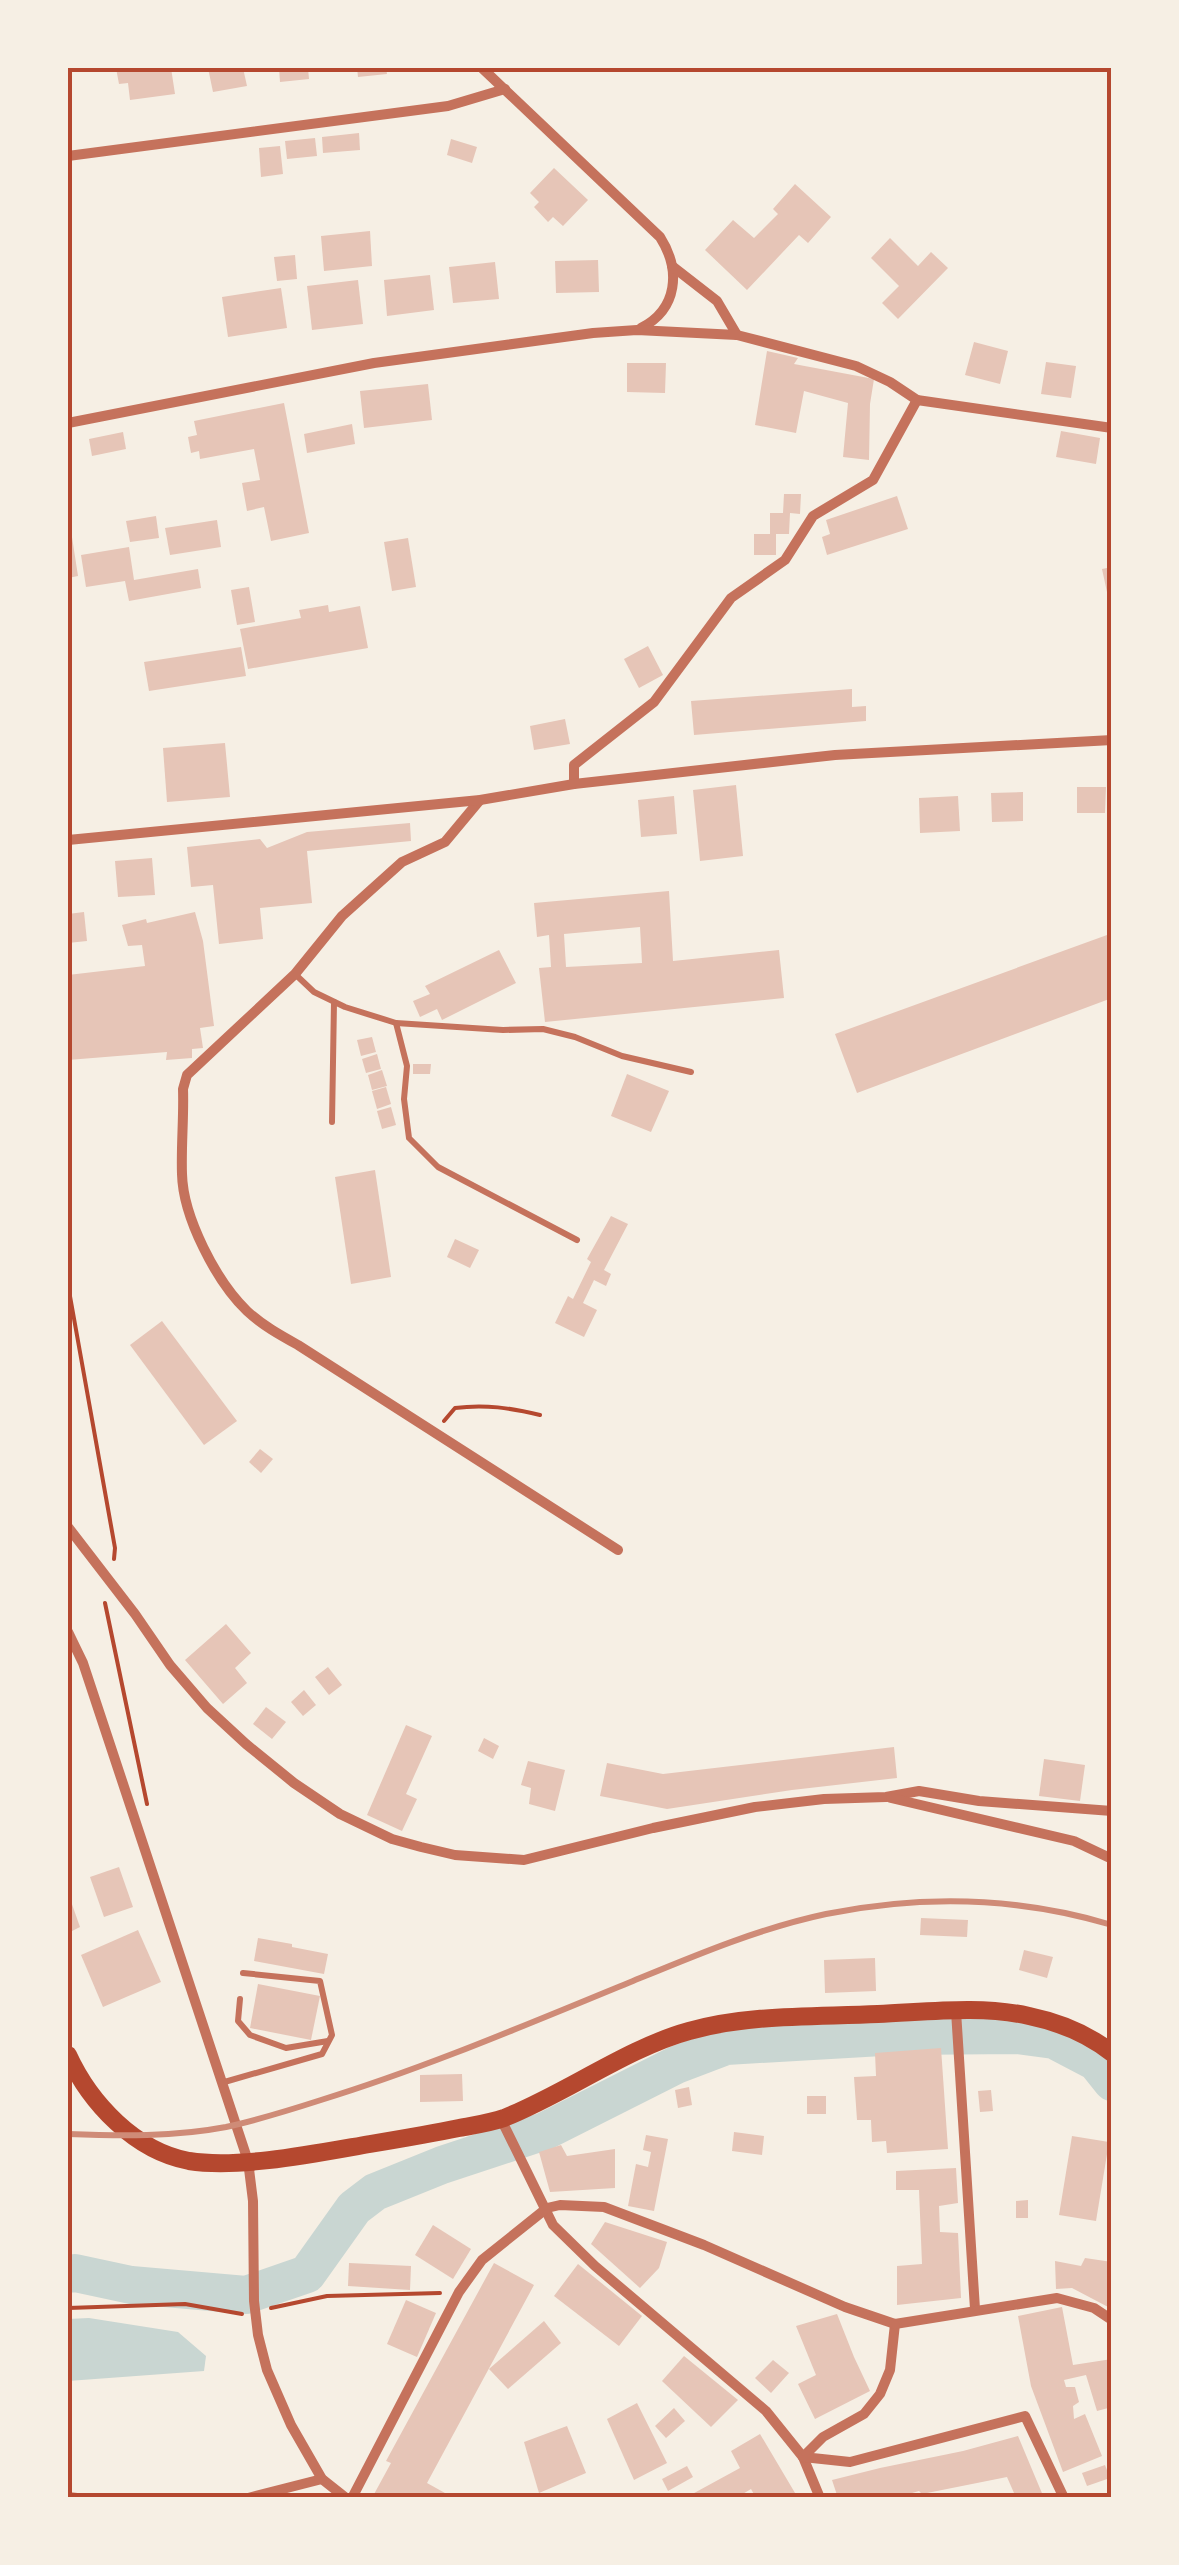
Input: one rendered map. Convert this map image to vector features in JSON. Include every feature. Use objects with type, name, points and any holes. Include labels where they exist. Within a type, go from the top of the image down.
[{"type":"main road","points":[[68,2055],[93,2098],[124,2128],[157,2151],[211,2163],[306,2155],[504,2125],[651,2045],[689,2031],[779,2018],[957,2018],[988,2011],[1027,2015],[1081,2034],[1112,2053]]},
{"type":"street","points":[[482,68],[660,236],[671,254],[668,306],[655,320],[637,330]]},
{"type":"street","points":[[68,156],[448,106],[505,89]]},
{"type":"street","points":[[672,266],[717,301],[737,335]]},
{"type":"street","points":[[68,423],[374,362],[637,330],[737,335],[856,366],[917,400],[1112,428]]},
{"type":"street","points":[[574,784],[574,765],[654,702],[732,598],[784,560],[813,516],[873,480],[917,400]]},
{"type":"street","points":[[68,840],[480,800],[574,784],[834,756],[1112,740]]},
{"type":"street","points":[[480,800],[446,842],[402,862],[342,916],[294,974],[187,1075],[183,1089],[182,1177],[192,1224],[219,1275],[245,1310],[270,1330],[618,1550]]},
{"type":"street","points":[[68,1527],[170,1665],[207,1708],[246,1744],[340,1814],[392,1840],[421,1848],[456,1856],[524,1860],[755,1807],[918,1791],[979,1801],[1112,1811]]},
{"type":"street","points":[[68,1632],[83,1663],[248,2161],[254,2301],[267,2370],[322,2480],[349,2498],[459,2292],[482,2260],[546,2208],[604,2207],[895,2324],[1058,2298],[1094,2308],[1112,2320]]},
{"type":"street","points":[[886,1797],[1074,1841],[1112,1859]]},
{"type":"street","points":[[957,2018],[976,2310]]},
{"type":"street","points":[[504,2125],[553,2225],[766,2411],[803,2457],[820,2498]]},
{"type":"street","points":[[803,2457],[823,2437],[864,2414],[880,2394],[890,2370],[895,2324]]},
{"type":"street","points":[[803,2457],[850,2462],[1025,2416],[1064,2498]]},
{"type":"street","points":[[248,2498],[322,2480]]},
{"type":"street","points":[[68,2497],[78,2498]]},
{"type":"lane","points":[[294,974],[314,992],[334,1002],[396,1023],[503,1030],[544,1028],[622,1056],[691,1072]]},
{"type":"lane","points":[[332,1122],[334,1002]]},
{"type":"lane","points":[[396,1023],[407,1066],[404,1099],[409,1138],[438,1167],[577,1240]]},
{"type":"lane","points":[[220,2083],[322,2054],[332,2034],[320,1981],[243,1973]]},
{"type":"lane","points":[[240,1999],[238,2021],[250,2035],[286,2048],[329,2041]]},
{"type":"path","points":[[68,1285],[115,1548]]},
{"type":"path","points":[[436,1433],[455,1408],[476,1405],[540,1415]]},
{"type":"path","points":[[110,1582],[106,1603],[147,1804]]},
{"type":"shaded area","points":[[89,2318],[178,2332],[206,2356],[204,2371],[68,2381],[68,2319]]},
{"type":"building","points":[[116,68],[171,68],[175,94],[130,100],[128,83],[119,84]]},
{"type":"building","points":[[208,68],[243,68],[247,86],[213,92]]},
{"type":"building","points":[[279,68],[308,68],[309,79],[280,82]]},
{"type":"building","points":[[357,68],[386,68],[387,74],[358,77]]},
{"type":"building","points":[[359,133],[360,150],[323,153],[322,137]]},
{"type":"building","points":[[315,138],[317,156],[287,159],[285,141]]},
{"type":"building","points":[[451,139],[477,147],[472,163],[447,155]]},
{"type":"building","points":[[280,146],[283,174],[261,177],[259,148]]},
{"type":"building","points":[[554,168],[588,200],[563,226],[553,217],[548,222],[534,207],[539,202],[530,193]]},
{"type":"building","points":[[795,184],[831,217],[808,243],[799,235],[747,290],[705,250],[733,220],[754,238],[778,214],[773,209]]},
{"type":"building","points":[[370,231],[372,266],[324,271],[321,236]]},
{"type":"building","points":[[890,238],[918,266],[931,252],[948,268],[898,319],[882,303],[899,286],[871,258]]},
{"type":"building","points":[[295,255],[297,279],[277,281],[274,257]]},
{"type":"building","points":[[598,260],[599,292],[556,293],[555,261]]},
{"type":"building","points":[[495,262],[499,299],[453,303],[449,267]]},
{"type":"building","points":[[430,275],[434,310],[387,316],[384,280]]},
{"type":"building","points":[[358,280],[363,324],[312,330],[307,286]]},
{"type":"building","points":[[281,288],[287,328],[228,337],[222,297]]},
{"type":"building","points":[[974,342],[1008,351],[1000,384],[965,375]]},
{"type":"building","points":[[767,351],[798,358],[794,364],[874,379],[869,460],[843,457],[848,403],[804,391],[796,433],[755,425]]},
{"type":"building","points":[[1046,362],[1076,366],[1071,398],[1041,394]]},
{"type":"building","points":[[627,363],[666,363],[665,393],[627,392]]},
{"type":"building","points":[[428,384],[432,420],[364,428],[360,391]]},
{"type":"building","points":[[284,403],[309,533],[271,541],[264,507],[247,511],[242,483],[260,480],[254,449],[200,459],[199,451],[191,453],[188,437],[197,435],[194,421]]},
{"type":"building","points":[[352,424],[355,444],[307,453],[304,434]]},
{"type":"building","points":[[1061,431],[1100,438],[1096,464],[1056,457]]},
{"type":"building","points":[[123,432],[126,449],[92,456],[89,439]]},
{"type":"building","points":[[784,494],[801,494],[800,514],[790,513],[789,534],[776,534],[776,555],[754,555],[754,534],[770,534],[770,513],[783,513]]},
{"type":"building","points":[[897,496],[908,529],[827,555],[822,537],[830,534],[826,520]]},
{"type":"building","points":[[156,516],[159,538],[130,542],[126,521]]},
{"type":"building","points":[[217,520],[221,547],[170,555],[165,528]]},
{"type":"building","points":[[72,537],[78,576],[68,578],[68,538]]},
{"type":"building","points":[[408,538],[416,587],[392,591],[384,542]]},
{"type":"building","points":[[129,547],[134,580],[198,569],[201,588],[129,601],[125,581],[86,587],[81,555]]},
{"type":"building","points":[[1112,567],[1112,606],[1110,606],[1102,569]]},
{"type":"building","points":[[249,587],[255,622],[237,625],[231,590]]},
{"type":"building","points":[[328,605],[329,612],[360,606],[368,648],[248,669],[240,629],[301,618],[299,610]]},
{"type":"building","points":[[648,646],[663,675],[639,688],[624,659]]},
{"type":"building","points":[[241,647],[246,676],[149,691],[144,662]]},
{"type":"building","points":[[852,689],[852,707],[866,706],[866,721],[694,735],[691,701]]},
{"type":"building","points":[[565,719],[570,744],[534,750],[530,726]]},
{"type":"building","points":[[225,743],[230,797],[167,802],[163,748]]},
{"type":"building","points":[[736,785],[743,856],[700,861],[693,790]]},
{"type":"building","points":[[1077,787],[1106,787],[1105,813],[1077,813]]},
{"type":"building","points":[[1023,792],[1023,821],[992,822],[991,793]]},
{"type":"building","points":[[674,796],[677,834],[641,837],[638,800]]},
{"type":"building","points":[[958,796],[960,831],[920,833],[919,798]]},
{"type":"building","points":[[410,823],[411,841],[307,851],[312,903],[260,908],[263,939],[219,944],[213,885],[191,887],[187,847],[260,839],[267,848],[307,832]]},
{"type":"building","points":[[152,858],[155,895],[118,897],[115,861]]},
{"type":"building","points":[[669,891],[673,961],[779,950],[784,998],[545,1022],[539,968],[551,967],[549,935],[537,937],[534,903]],"holes":[[[640,927],[642,963],[566,967],[564,934]]]},
{"type":"building","points":[[84,912],[87,941],[68,943],[68,914]]},
{"type":"building","points":[[195,912],[203,941],[214,1026],[200,1028],[203,1048],[192,1049],[192,1058],[166,1060],[167,1052],[68,1060],[68,975],[145,966],[142,945],[128,946],[122,925]]},
{"type":"building","points":[[1107,935],[1112,947],[1112,998],[857,1093],[835,1034]]},
{"type":"building","points":[[499,950],[516,983],[442,1020],[437,1009],[420,1017],[413,1001],[430,994],[425,986]]},
{"type":"building","points":[[372,1037],[376,1052],[361,1056],[357,1040]]},
{"type":"building","points":[[377,1054],[381,1069],[366,1073],[362,1059]]},
{"type":"building","points":[[413,1064],[431,1064],[430,1074],[413,1074]]},
{"type":"building","points":[[382,1070],[387,1086],[372,1090],[368,1075]]},
{"type":"building","points":[[627,1074],[669,1091],[651,1132],[611,1116]]},
{"type":"building","points":[[386,1087],[391,1104],[377,1109],[372,1091]]},
{"type":"building","points":[[391,1107],[396,1125],[382,1129],[377,1111]]},
{"type":"building","points":[[375,1170],[391,1277],[351,1284],[335,1177]]},
{"type":"building","points":[[611,1216],[628,1224],[604,1270],[611,1274],[606,1286],[594,1280],[583,1303],[597,1310],[584,1337],[555,1323],[568,1296],[573,1299],[591,1262],[587,1259]]},
{"type":"building","points":[[455,1239],[479,1250],[470,1268],[447,1257]]},
{"type":"building","points":[[162,1321],[237,1421],[204,1445],[130,1345]]},
{"type":"building","points":[[260,1449],[273,1459],[261,1473],[249,1462]]},
{"type":"building","points":[[226,1624],[251,1653],[235,1668],[247,1683],[223,1704],[185,1660]]},
{"type":"building","points":[[328,1667],[342,1685],[329,1695],[315,1677]]},
{"type":"building","points":[[304,1690],[316,1705],[303,1716],[291,1702]]},
{"type":"building","points":[[266,1707],[286,1722],[272,1739],[253,1724]]},
{"type":"building","points":[[406,1725],[432,1736],[406,1794],[417,1799],[402,1831],[367,1815]]},
{"type":"building","points":[[484,1738],[499,1746],[493,1759],[478,1751]]},
{"type":"building","points":[[894,1747],[897,1778],[667,1809],[600,1796],[607,1763],[663,1774]]},
{"type":"building","points":[[1044,1759],[1085,1765],[1080,1801],[1039,1796]]},
{"type":"building","points":[[528,1761],[565,1770],[555,1811],[529,1804],[531,1788],[521,1785]]},
{"type":"building","points":[[119,1867],[133,1907],[104,1917],[90,1877]]},
{"type":"building","points":[[68,1893],[80,1927],[68,1933]]},
{"type":"building","points":[[921,1918],[968,1920],[967,1937],[920,1935]]},
{"type":"building","points":[[138,1930],[161,1982],[103,2007],[81,1955]]},
{"type":"building","points":[[258,1938],[328,1954],[324,1974],[254,1961]]},
{"type":"building","points":[[1024,1950],[1053,1957],[1047,1978],[1019,1970]]},
{"type":"building","points":[[875,1958],[876,1991],[825,1993],[824,1960]]},
{"type":"building","points":[[258,1984],[320,1996],[311,2040],[250,2028]]},
{"type":"building","points":[[941,2048],[948,2149],[887,2153],[886,2141],[872,2142],[871,2120],[857,2120],[854,2077],[876,2076],[875,2053]]},
{"type":"building","points":[[462,2074],[463,2101],[420,2102],[420,2075]]},
{"type":"building","points":[[689,2087],[692,2105],[678,2108],[675,2090]]},
{"type":"building","points":[[991,2090],[993,2111],[980,2112],[978,2091]]},
{"type":"building","points":[[807,2096],[826,2096],[826,2114],[807,2114]]},
{"type":"building","points":[[734,2132],[764,2136],[762,2155],[732,2151]]},
{"type":"building","points":[[646,2135],[668,2139],[654,2211],[628,2206],[636,2164],[648,2167],[651,2152],[643,2150]]},
{"type":"building","points":[[1072,2136],[1109,2142],[1096,2221],[1059,2215]]},
{"type":"building","points":[[561,2145],[567,2156],[615,2149],[615,2188],[550,2192],[539,2152]]},
{"type":"building","points":[[956,2168],[958,2203],[939,2206],[940,2232],[958,2233],[961,2298],[897,2305],[897,2266],[922,2264],[919,2190],[896,2190],[896,2171]]},
{"type":"building","points":[[1028,2200],[1028,2218],[1016,2218],[1016,2201]]},
{"type":"building","points":[[605,2222],[667,2242],[659,2268],[640,2288],[591,2244]]},
{"type":"building","points":[[433,2225],[471,2249],[453,2279],[415,2255]]},
{"type":"building","points":[[1085,2258],[1112,2262],[1110,2308],[1072,2288],[1056,2289],[1055,2261],[1081,2266]]},
{"type":"building","points":[[349,2263],[411,2266],[410,2290],[348,2286]]},
{"type":"building","points":[[494,2263],[534,2285],[427,2483],[445,2493],[443,2498],[376,2498],[373,2496],[391,2463],[386,2461]]},
{"type":"building","points":[[578,2264],[642,2316],[619,2346],[554,2296]]},
{"type":"building","points":[[406,2300],[436,2313],[417,2357],[387,2344]]},
{"type":"building","points":[[1062,2307],[1073,2365],[1112,2359],[1112,2407],[1097,2411],[1086,2375],[1064,2380],[1066,2387],[1075,2387],[1079,2402],[1073,2406],[1074,2419],[1085,2414],[1102,2456],[1063,2472],[1031,2386],[1018,2316]]},
{"type":"building","points":[[837,2314],[870,2391],[815,2419],[798,2384],[816,2375],[796,2326]]},
{"type":"building","points":[[544,2321],[561,2343],[508,2389],[489,2369]]},
{"type":"building","points":[[684,2356],[738,2400],[711,2427],[662,2381]]},
{"type":"building","points":[[773,2360],[789,2373],[771,2393],[755,2378]]},
{"type":"building","points":[[637,2403],[667,2463],[634,2480],[607,2419]]},
{"type":"building","points":[[674,2408],[685,2421],[666,2438],[655,2426]]},
{"type":"building","points":[[567,2426],[586,2473],[539,2493],[524,2442]]},
{"type":"building","points":[[760,2434],[798,2498],[756,2498],[751,2489],[736,2498],[685,2498],[740,2468],[731,2451]]},
{"type":"building","points":[[1018,2436],[1044,2498],[1006,2498],[1014,2493],[1007,2477],[895,2498],[838,2498],[832,2480],[963,2451]]},
{"type":"building","points":[[1105,2465],[1110,2478],[1087,2486],[1082,2473]]},
{"type":"building","points":[[687,2466],[693,2477],[668,2491],[662,2479]]},
{"type":"waterway","points":[[68,2274],[131,2285],[246,2295],[307,2274],[354,2208],[375,2192],[545,2131],[676,2065],[726,2046],[899,2036],[1017,2035],[1054,2040],[1096,2062],[1112,2082]]},
{"type":"railway","points":[[68,2134],[187,2133],[274,2115],[440,2059],[728,1943],[826,1914],[898,1904],[970,1902],[1041,1909],[1112,1925]]}]
